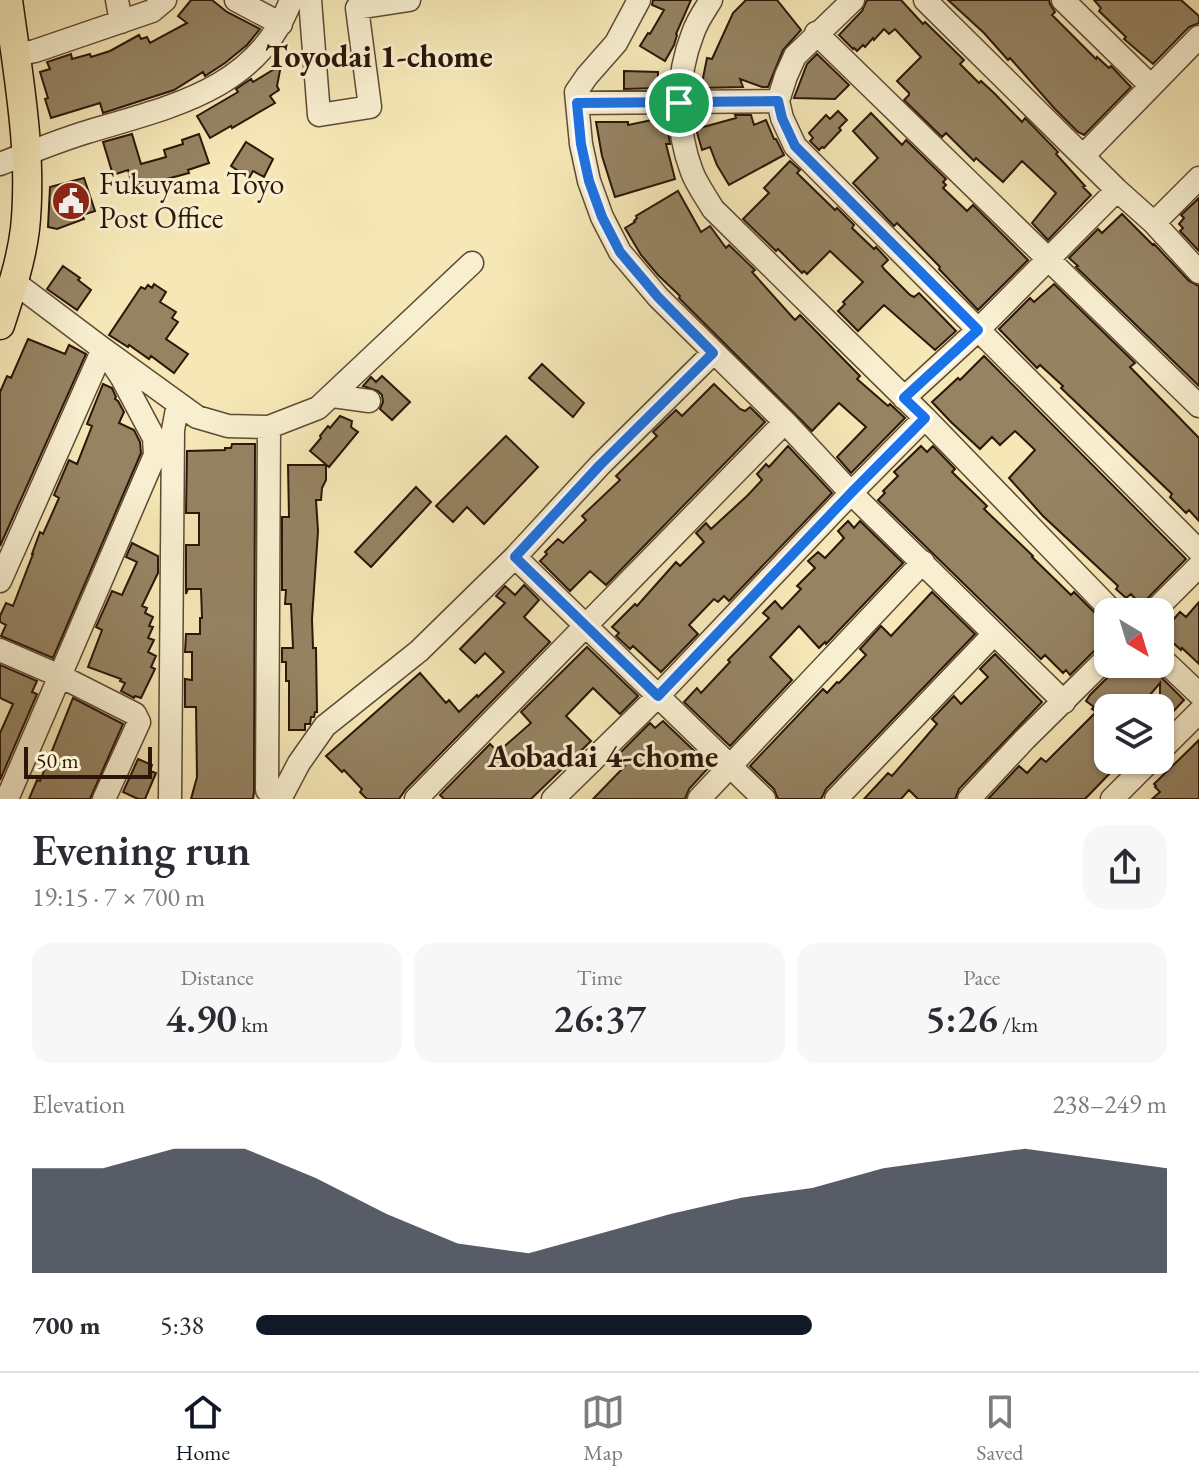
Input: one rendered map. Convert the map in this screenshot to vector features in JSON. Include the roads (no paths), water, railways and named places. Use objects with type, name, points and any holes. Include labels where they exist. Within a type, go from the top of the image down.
[{"type":"main road","points":[[0,325],[14,282],[24,231],[27,186],[8,0]]},
{"type":"street","points":[[15,55],[35,51],[119,11],[152,11],[165,0]]},
{"type":"street","points":[[236,0],[281,24]]},
{"type":"street","points":[[0,164],[56,142],[180,104],[213,89],[254,59],[281,24],[291,0]]},
{"type":"street","points":[[310,0],[319,115],[370,107],[357,8],[409,0]]},
{"type":"street","points":[[639,0],[616,43],[576,92],[581,144],[589,181],[602,217],[620,252],[658,297],[785,422],[851,493],[1064,702]]},
{"type":"street","points":[[711,0],[693,31],[683,66],[679,103],[681,129],[692,174],[713,209],[925,418],[1099,598]]},
{"type":"street","points":[[853,0],[795,56],[786,76],[778,101],[795,146],[1199,551]]},
{"type":"street","points":[[925,0],[1154,223],[1199,272]]},
{"type":"street","points":[[1063,0],[1151,86]]},
{"type":"street","points":[[816,33],[1199,406]]},
{"type":"street","points":[[1083,156],[1199,37]]},
{"type":"street","points":[[577,103],[778,101]]},
{"type":"street","points":[[1154,223],[1199,178]]},
{"type":"street","points":[[904,398],[978,330],[1117,190]]},
{"type":"street","points":[[14,282],[197,417],[228,426],[269,427],[318,408],[333,396],[472,263]]},
{"type":"street","points":[[0,581],[103,349]]},
{"type":"street","points":[[7,799],[155,455],[154,438],[103,349]]},
{"type":"street","points":[[269,427],[267,790],[277,799],[325,726],[419,651],[713,353]]},
{"type":"street","points":[[333,396],[369,401]]},
{"type":"street","points":[[170,799],[173,430],[178,404]]},
{"type":"street","points":[[553,799],[658,696],[925,418]]},
{"type":"street","points":[[416,799],[785,422]]},
{"type":"street","points":[[515,557],[764,799]]},
{"type":"street","points":[[699,799],[923,562]]},
{"type":"street","points":[[1167,598],[1199,566]]},
{"type":"street","points":[[836,799],[994,634]]},
{"type":"street","points":[[0,650],[135,714],[139,722],[104,799]]},
{"type":"street","points":[[1174,670],[1199,694]]},
{"type":"street","points":[[969,799],[1094,671]]},
{"type":"street","points":[[1174,737],[1199,712]]},
{"type":"street","points":[[1112,799],[1137,774]]},
{"type":"place","name":"Fukuyama Toyo Post Office","points":[[71,201]]},
{"type":"district","name":"Toyodai 1-chome","points":[[379,56]]},
{"type":"district","name":"Aobadai 4-chome","points":[[603,756]]}]
